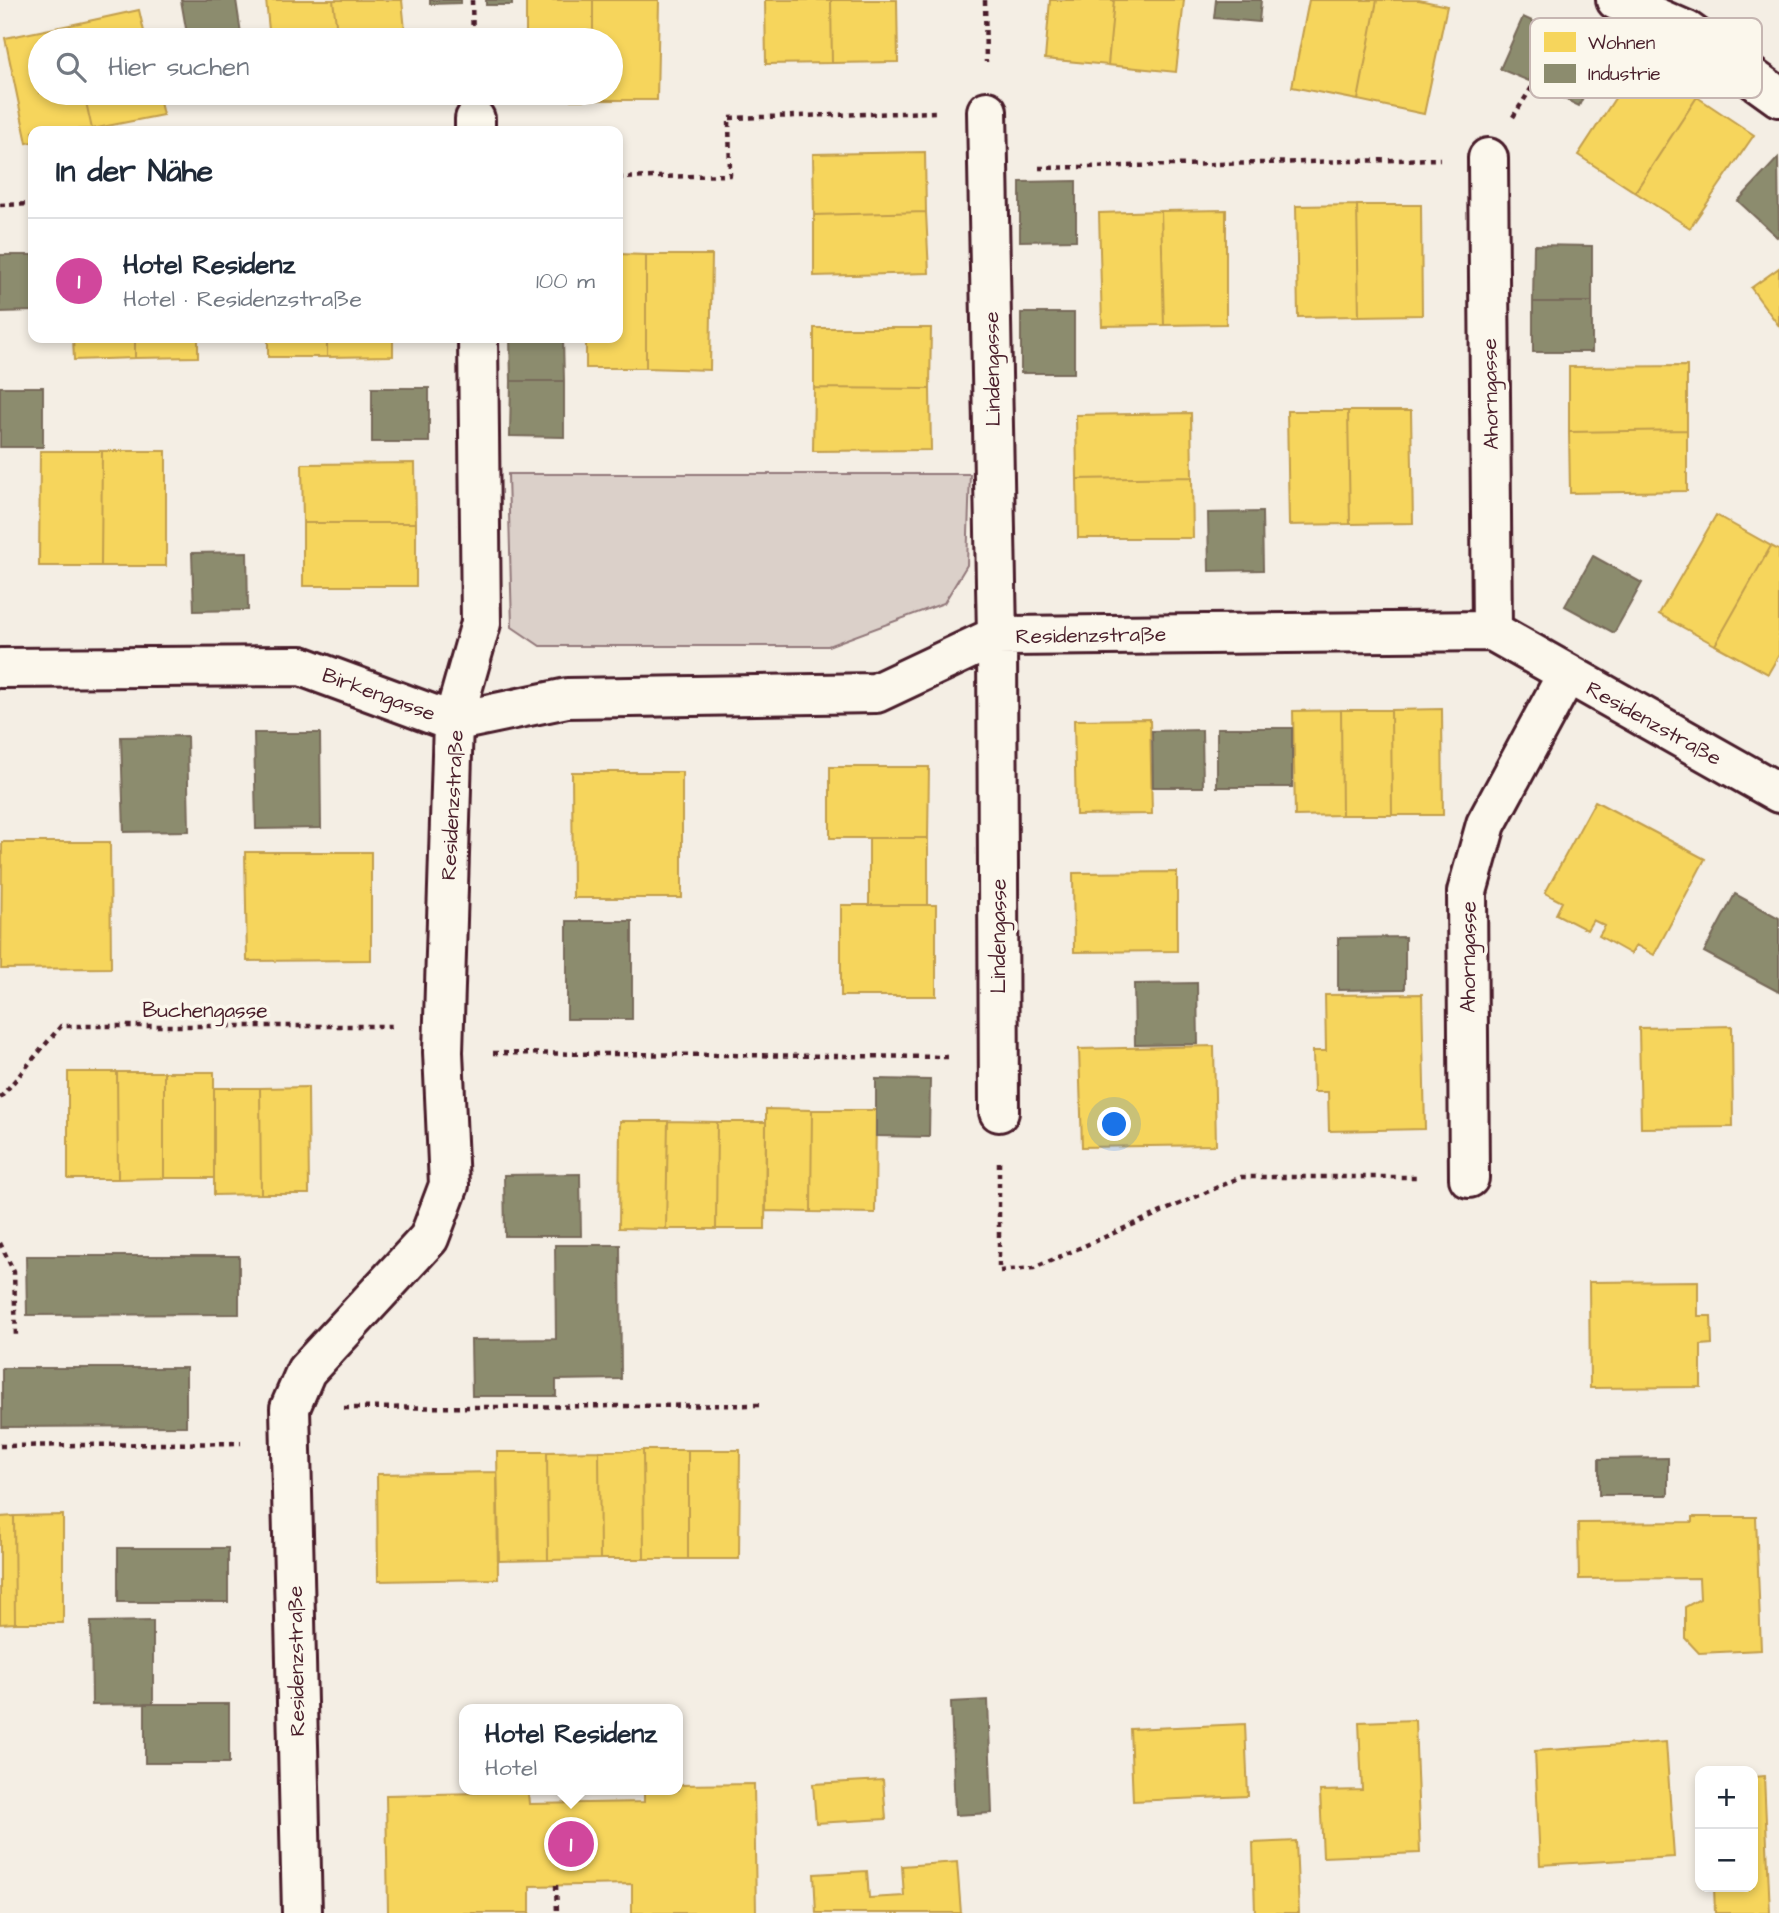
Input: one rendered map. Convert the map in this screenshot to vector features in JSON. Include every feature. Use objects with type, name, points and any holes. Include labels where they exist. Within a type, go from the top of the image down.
[{"type":"street","points":[[1616,0],[1657,18]]},
{"type":"street","points":[[1762,85],[1779,97]]},
{"type":"street","name":"Lindengasse","points":[[987,111],[997,636],[999,1112]]},
{"type":"street","name":"Ahorngasse","points":[[1488,158],[1492,631]]},
{"type":"street","name":"Birkengasse","points":[[0,668],[301,666],[453,722],[481,623],[478,343]]},
{"type":"street","name":"Residenzstraße","points":[[302,1913],[290,1425],[306,1371],[429,1238],[449,1185],[443,1039],[453,722],[567,698],[876,693],[997,636],[1492,631],[1779,793]]},
{"type":"street","name":"Ahorngasse","points":[[1469,1178],[1468,892],[1486,824],[1567,674]]},
{"type":"path","points":[[472,0],[473,28]]},
{"type":"path","points":[[623,177],[730,175],[729,118],[987,111],[985,0]]},
{"type":"path","points":[[989,169],[1488,158],[1530,90]]},
{"type":"path","points":[[0,205],[28,204]]},
{"type":"path","name":"Buchengasse","points":[[0,1098],[61,1026],[443,1039]]},
{"type":"path","points":[[443,1039],[999,1058]]},
{"type":"path","points":[[999,1112],[999,1271],[1034,1268],[1241,1177],[1469,1178]]},
{"type":"path","points":[[0,1243],[14,1272],[16,1338]]},
{"type":"path","points":[[0,1446],[290,1425],[763,1405]]},
{"type":"path","points":[[556,1885],[557,1913]]},
{"type":"shaded area","points":[[508,474],[970,474],[967,565],[944,603],[828,646],[540,646],[512,627]]},
{"type":"building: Wohnen","points":[[266,0],[333,0],[336,28],[269,28]]},
{"type":"building: Wohnen","points":[[333,0],[402,0],[405,28],[336,28]]},
{"type":"building: Wohnen","points":[[526,0],[593,0],[593,28],[526,28]]},
{"type":"building: Wohnen","points":[[593,0],[659,0],[657,100],[623,100],[623,28],[593,28]]},
{"type":"building: Wohnen","points":[[765,0],[831,0],[832,63],[766,64]]},
{"type":"building: Wohnen","points":[[831,0],[897,0],[898,62],[832,63]]},
{"type":"building: Wohnen","points":[[1050,0],[1114,0],[1108,65],[1045,59]]},
{"type":"building: Wohnen","points":[[1114,0],[1184,0],[1176,72],[1108,65]]},
{"type":"building: Wohnen","points":[[1309,0],[1377,0],[1358,100],[1292,87]]},
{"type":"building: Wohnen","points":[[1377,0],[1419,0],[1447,6],[1424,114],[1358,100]]},
{"type":"building: Wohnen","points":[[139,10],[143,28],[71,28],[70,25]]},
{"type":"building: Wohnen","points":[[28,33],[28,105],[87,105],[91,126],[28,126],[27,143],[5,38]]},
{"type":"building: Wohnen","points":[[1615,98],[1696,98],[1635,192],[1578,155]]},
{"type":"building: Wohnen","points":[[1696,98],[1754,135],[1690,228],[1635,192]]},
{"type":"building: Wohnen","points":[[87,105],[161,105],[163,115],[107,126],[91,126]]},
{"type":"building: Wohnen","points":[[925,152],[926,212],[814,215],[813,154]]},
{"type":"building: Wohnen","points":[[1357,205],[1421,205],[1422,315],[1359,316]]},
{"type":"building: Wohnen","points":[[1357,205],[1359,316],[1298,317],[1296,206]]},
{"type":"building: Wohnen","points":[[1226,210],[1226,324],[1164,325],[1161,211]]},
{"type":"building: Wohnen","points":[[1161,211],[1164,325],[1102,326],[1099,213]]},
{"type":"building: Wohnen","points":[[926,212],[929,273],[814,276],[814,215]]},
{"type":"building: Wohnen","points":[[623,254],[646,255],[646,368],[586,368],[586,343],[623,343]]},
{"type":"building: Wohnen","points":[[646,255],[712,255],[710,370],[646,368]]},
{"type":"building: Wohnen","points":[[1779,268],[1779,326],[1751,288]]},
{"type":"building: Wohnen","points":[[814,328],[931,328],[930,389],[814,388]]},
{"type":"building: Wohnen","points":[[73,343],[135,343],[135,358],[74,360]]},
{"type":"building: Wohnen","points":[[135,343],[198,343],[198,357],[135,358]]},
{"type":"building: Wohnen","points":[[268,343],[327,343],[327,357],[268,357]]},
{"type":"building: Wohnen","points":[[327,343],[393,343],[393,356],[327,357]]},
{"type":"building: Wohnen","points":[[1687,366],[1687,430],[1569,432],[1569,367]]},
{"type":"building: Wohnen","points":[[814,388],[930,389],[931,450],[813,451]]},
{"type":"building: Wohnen","points":[[1287,411],[1348,411],[1350,524],[1289,525]]},
{"type":"building: Wohnen","points":[[1348,411],[1411,411],[1413,523],[1350,524]]},
{"type":"building: Wohnen","points":[[1191,413],[1192,477],[1077,479],[1076,415]]},
{"type":"building: Wohnen","points":[[1687,430],[1687,491],[1570,493],[1569,432]]},
{"type":"building: Wohnen","points":[[40,451],[102,451],[101,566],[39,566]]},
{"type":"building: Wohnen","points":[[102,451],[166,451],[166,566],[101,566]]},
{"type":"building: Wohnen","points":[[415,463],[416,523],[303,523],[302,464]]},
{"type":"building: Wohnen","points":[[1192,477],[1193,538],[1078,538],[1077,479]]},
{"type":"building: Wohnen","points":[[1716,515],[1771,546],[1715,645],[1659,614]]},
{"type":"building: Wohnen","points":[[303,523],[416,523],[416,586],[303,586]]},
{"type":"building: Wohnen","points":[[1771,546],[1779,550],[1779,655],[1768,674],[1715,645]]},
{"type":"building: Wohnen","points":[[1442,709],[1443,815],[1392,815],[1391,710]]},
{"type":"building: Wohnen","points":[[1341,710],[1342,815],[1295,816],[1293,711]]},
{"type":"building: Wohnen","points":[[1341,710],[1391,710],[1392,815],[1342,815]]},
{"type":"building: Wohnen","points":[[1150,719],[1152,814],[1076,815],[1074,720]]},
{"type":"building: Wohnen","points":[[830,767],[929,767],[928,838],[830,838]]},
{"type":"building: Wohnen","points":[[572,772],[682,772],[682,898],[573,898]]},
{"type":"building: Wohnen","points":[[1595,801],[1705,859],[1654,955],[1636,945],[1631,954],[1599,936],[1605,926],[1593,920],[1587,930],[1556,914],[1562,902],[1545,893]]},
{"type":"building: Wohnen","points":[[869,838],[928,838],[928,905],[869,905]]},
{"type":"building: Wohnen","points":[[2,842],[110,842],[111,968],[1,969]]},
{"type":"building: Wohnen","points":[[245,852],[371,852],[371,960],[247,961]]},
{"type":"building: Wohnen","points":[[1177,872],[1177,951],[1074,952],[1073,873]]},
{"type":"building: Wohnen","points":[[841,905],[936,905],[936,996],[841,996]]},
{"type":"building: Wohnen","points":[[1422,994],[1425,1129],[1329,1131],[1328,1092],[1314,1092],[1313,1051],[1326,1051],[1325,995]]},
{"type":"building: Wohnen","points":[[1732,1026],[1733,1127],[1641,1128],[1639,1028]]},
{"type":"building: Wohnen","points":[[1214,1046],[1216,1145],[1082,1147],[1079,1049]]},
{"type":"building: Wohnen","points":[[68,1072],[117,1072],[118,1179],[68,1179]]},
{"type":"building: Wohnen","points":[[117,1072],[164,1072],[164,1178],[118,1179]]},
{"type":"building: Wohnen","points":[[164,1072],[214,1072],[214,1178],[164,1178]]},
{"type":"building: Wohnen","points":[[308,1087],[309,1194],[261,1194],[260,1088]]},
{"type":"building: Wohnen","points":[[214,1088],[260,1088],[261,1194],[214,1195]]},
{"type":"building: Wohnen","points":[[766,1109],[812,1110],[811,1212],[766,1211]]},
{"type":"building: Wohnen","points":[[812,1110],[876,1110],[875,1213],[811,1212]]},
{"type":"building: Wohnen","points":[[620,1121],[668,1121],[666,1229],[619,1228]]},
{"type":"building: Wohnen","points":[[668,1121],[717,1122],[716,1229],[666,1229]]},
{"type":"building: Wohnen","points":[[717,1122],[766,1122],[765,1229],[716,1229]]},
{"type":"building: Wohnen","points":[[1698,1281],[1698,1316],[1711,1316],[1712,1344],[1701,1345],[1701,1387],[1590,1388],[1589,1282]]},
{"type":"building: Wohnen","points":[[643,1450],[688,1450],[688,1559],[644,1559]]},
{"type":"building: Wohnen","points":[[643,1450],[644,1559],[600,1559],[599,1451]]},
{"type":"building: Wohnen","points":[[688,1450],[740,1450],[739,1559],[688,1559]]},
{"type":"building: Wohnen","points":[[599,1451],[600,1559],[548,1560],[547,1452]]},
{"type":"building: Wohnen","points":[[497,1452],[547,1452],[548,1560],[499,1561]]},
{"type":"building: Wohnen","points":[[497,1472],[498,1579],[378,1581],[377,1474]]},
{"type":"building: Wohnen","points":[[63,1515],[63,1623],[15,1623],[14,1516]]},
{"type":"building: Wohnen","points":[[14,1516],[15,1623],[0,1624],[0,1517]]},
{"type":"building: Wohnen","points":[[1693,1517],[1756,1517],[1761,1650],[1699,1653],[1685,1638],[1685,1607],[1700,1599],[1699,1578],[1579,1579],[1578,1523],[1693,1522]]},
{"type":"building: Wohnen","points":[[1415,1720],[1420,1853],[1323,1857],[1320,1791],[1362,1790],[1359,1722]]},
{"type":"building: Wohnen","points":[[1245,1724],[1248,1796],[1133,1801],[1130,1729]]},
{"type":"building: Wohnen","points":[[1666,1742],[1674,1857],[1540,1865],[1535,1751]]},
{"type":"building: Wohnen","points":[[1764,1776],[1770,1913],[1715,1913],[1714,1892],[1758,1892],[1758,1777]]},
{"type":"building: Wohnen","points":[[883,1780],[886,1819],[816,1823],[813,1784]]},
{"type":"building: Wohnen","points":[[754,1784],[756,1913],[632,1913],[632,1884],[530,1886],[530,1913],[388,1913],[386,1795],[528,1795],[529,1804],[644,1802],[644,1795],[683,1795],[683,1785]]},
{"type":"building: Wohnen","points":[[1296,1841],[1299,1913],[1255,1913],[1253,1843]]},
{"type":"building: Wohnen","points":[[957,1862],[961,1913],[816,1913],[814,1874],[867,1871],[869,1898],[904,1896],[902,1866]]},
{"type":"building: Industrie","points":[[181,0],[236,0],[240,28],[186,28]]},
{"type":"building: Industrie","points":[[430,0],[461,0],[461,3],[430,4]]},
{"type":"building: Industrie","points":[[486,0],[512,0],[512,5],[486,5]]},
{"type":"building: Industrie","points":[[1216,0],[1261,0],[1259,22],[1214,18]]},
{"type":"building: Industrie","points":[[1523,17],[1530,20],[1529,81],[1500,69]]},
{"type":"building: Industrie","points":[[1562,98],[1583,98],[1579,106]]},
{"type":"building: Industrie","points":[[1778,158],[1779,235],[1777,237],[1738,201]]},
{"type":"building: Industrie","points":[[1076,181],[1076,240],[1020,241],[1020,182]]},
{"type":"building: Industrie","points":[[1534,245],[1592,246],[1592,302],[1533,302]]},
{"type":"building: Industrie","points":[[0,255],[28,255],[28,311],[0,312]]},
{"type":"building: Industrie","points":[[1533,302],[1592,302],[1592,352],[1533,352]]},
{"type":"building: Industrie","points":[[1021,313],[1074,313],[1074,373],[1021,373]]},
{"type":"building: Industrie","points":[[510,343],[563,343],[564,381],[511,381]]},
{"type":"building: Industrie","points":[[511,381],[564,381],[564,437],[510,436]]},
{"type":"building: Industrie","points":[[0,387],[43,387],[43,447],[0,447]]},
{"type":"building: Industrie","points":[[372,388],[429,388],[429,442],[372,442]]},
{"type":"building: Industrie","points":[[1262,512],[1263,570],[1209,571],[1208,513]]},
{"type":"building: Industrie","points":[[247,552],[248,610],[194,611],[192,553]]},
{"type":"building: Industrie","points":[[1593,556],[1642,583],[1614,633],[1565,606]]},
{"type":"building: Industrie","points":[[1217,728],[1292,728],[1292,787],[1217,787]]},
{"type":"building: Industrie","points":[[1202,730],[1203,787],[1153,787],[1152,731]]},
{"type":"building: Industrie","points":[[254,733],[320,733],[321,828],[256,829]]},
{"type":"building: Industrie","points":[[187,736],[189,831],[124,832],[121,737]]},
{"type":"building: Industrie","points":[[1735,894],[1779,918],[1779,992],[1704,952]]},
{"type":"building: Industrie","points":[[567,921],[632,921],[632,1019],[567,1019]]},
{"type":"building: Industrie","points":[[1405,937],[1405,989],[1338,990],[1338,938]]},
{"type":"building: Industrie","points":[[1197,983],[1198,1044],[1135,1045],[1134,984]]},
{"type":"building: Industrie","points":[[876,1079],[930,1080],[929,1137],[876,1136]]},
{"type":"building: Industrie","points":[[580,1174],[581,1236],[505,1236],[504,1175]]},
{"type":"building: Industrie","points":[[555,1245],[620,1245],[621,1379],[556,1380],[556,1396],[472,1396],[471,1340],[556,1339]]},
{"type":"building: Industrie","points":[[26,1256],[239,1256],[239,1314],[27,1315]]},
{"type":"building: Industrie","points":[[2,1368],[186,1368],[186,1426],[2,1427]]},
{"type":"building: Industrie","points":[[1668,1458],[1668,1495],[1599,1495],[1599,1459]]},
{"type":"building: Industrie","points":[[118,1548],[228,1548],[228,1602],[118,1602]]},
{"type":"building: Industrie","points":[[153,1621],[153,1704],[92,1705],[91,1622]]},
{"type":"building: Industrie","points":[[988,1700],[992,1813],[955,1815],[951,1702]]},
{"type":"building: Industrie","points":[[145,1704],[229,1704],[229,1763],[145,1763]]},
{"type":"place","name":"Hotel Residenz","points":[[571,1844]]}]
